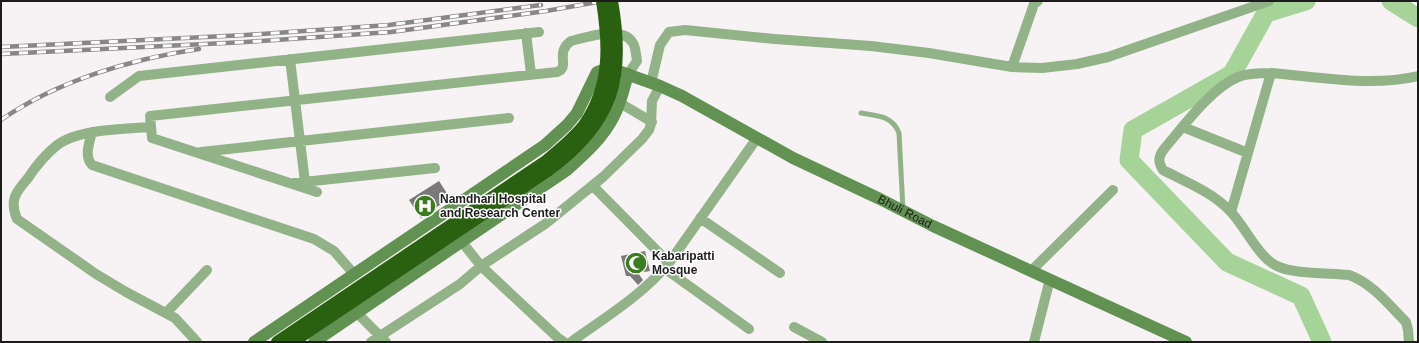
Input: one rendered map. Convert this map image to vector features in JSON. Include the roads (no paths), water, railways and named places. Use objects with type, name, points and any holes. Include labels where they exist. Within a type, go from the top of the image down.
[{"type":"highway","points":[[277,342],[546,161],[568,142],[583,126],[593,110],[600,94],[604,79],[606,53],[602,1]]},
{"type":"highway","points":[[293,342],[543,174],[566,158],[577,147],[596,124],[611,95],[618,51],[618,33],[612,1]]},
{"type":"main road","name":"Bhuli Road","points":[[254,342],[545,145],[567,125],[576,113],[597,72],[605,69],[628,74],[682,96],[793,158],[903,210],[933,226],[1186,342]]},
{"type":"main road","points":[[314,342],[567,170],[596,142],[608,125],[620,103],[628,74]]},
{"type":"street","points":[[1012,67],[1034,4],[1038,1]]},
{"type":"street","points":[[357,313],[379,340],[460,284],[481,266],[545,224],[593,186],[642,139],[649,130],[652,122],[652,101],[660,45],[669,32],[685,30],[774,39],[871,46],[929,53],[1012,67],[1042,68],[1077,64],[1108,57],[1269,1]]},
{"type":"street","points":[[110,97],[139,76],[539,32]]},
{"type":"street","points":[[526,33],[531,74]]},
{"type":"street","points":[[317,192],[152,138],[150,116],[561,70],[564,64],[564,46],[571,41],[607,34],[624,35],[629,38],[634,45],[637,62],[628,74]]},
{"type":"street","points":[[290,59],[305,182]]},
{"type":"street","points":[[1409,342],[1406,322],[1368,284],[1349,275],[1294,270],[1278,267],[1268,261],[1231,212],[1215,197],[1163,170],[1159,163],[1159,156],[1214,92],[1234,80],[1247,75],[1271,73],[1366,81],[1401,80],[1418,76]]},
{"type":"street","points":[[1231,212],[1271,73]]},
{"type":"street","points":[[620,103],[652,122]]},
{"type":"street","points":[[196,152],[509,118]]},
{"type":"street","points":[[151,127],[92,132],[70,137],[57,145],[45,156],[19,190],[14,200],[13,210],[17,219],[96,274],[126,292],[167,312],[175,318],[197,342]]},
{"type":"street","points":[[1184,127],[1248,153]]},
{"type":"street","points":[[92,132],[87,153],[88,161],[92,165],[314,239],[334,251],[354,274]]},
{"type":"street","points":[[571,342],[633,299],[658,276],[757,138]]},
{"type":"street","points":[[291,184],[435,168]]},
{"type":"street","points":[[593,186],[666,266],[749,328]]},
{"type":"street","points":[[1031,271],[1112,190]]},
{"type":"street","points":[[700,218],[780,273]]},
{"type":"street","points":[[462,242],[481,266],[564,342]]},
{"type":"street","points":[[167,312],[207,270]]},
{"type":"street","points":[[1034,342],[1050,279]]},
{"type":"street","points":[[794,327],[822,342]]},
{"type":"lane","points":[[861,113],[890,120],[896,125],[899,133],[903,210]]},
{"type":"waterway","points":[[1306,1],[1266,13],[1232,74],[1133,130],[1129,160],[1227,262],[1301,296],[1322,342]]},
{"type":"waterway","points":[[1391,1],[1418,18]]},
{"type":"railway","points":[[1,54],[246,42],[391,32],[546,11],[603,1]]},
{"type":"railway","points":[[1,47],[246,35],[389,25],[541,5]]},
{"type":"railway","points":[[1,120],[23,106],[70,83],[147,59],[199,49]]},
{"type":"place","name":"Namdhari Hospital and Research Center","points":[[425,206]]},
{"type":"place","name":"Kabaripatti Mosque","points":[[636,263]]}]
